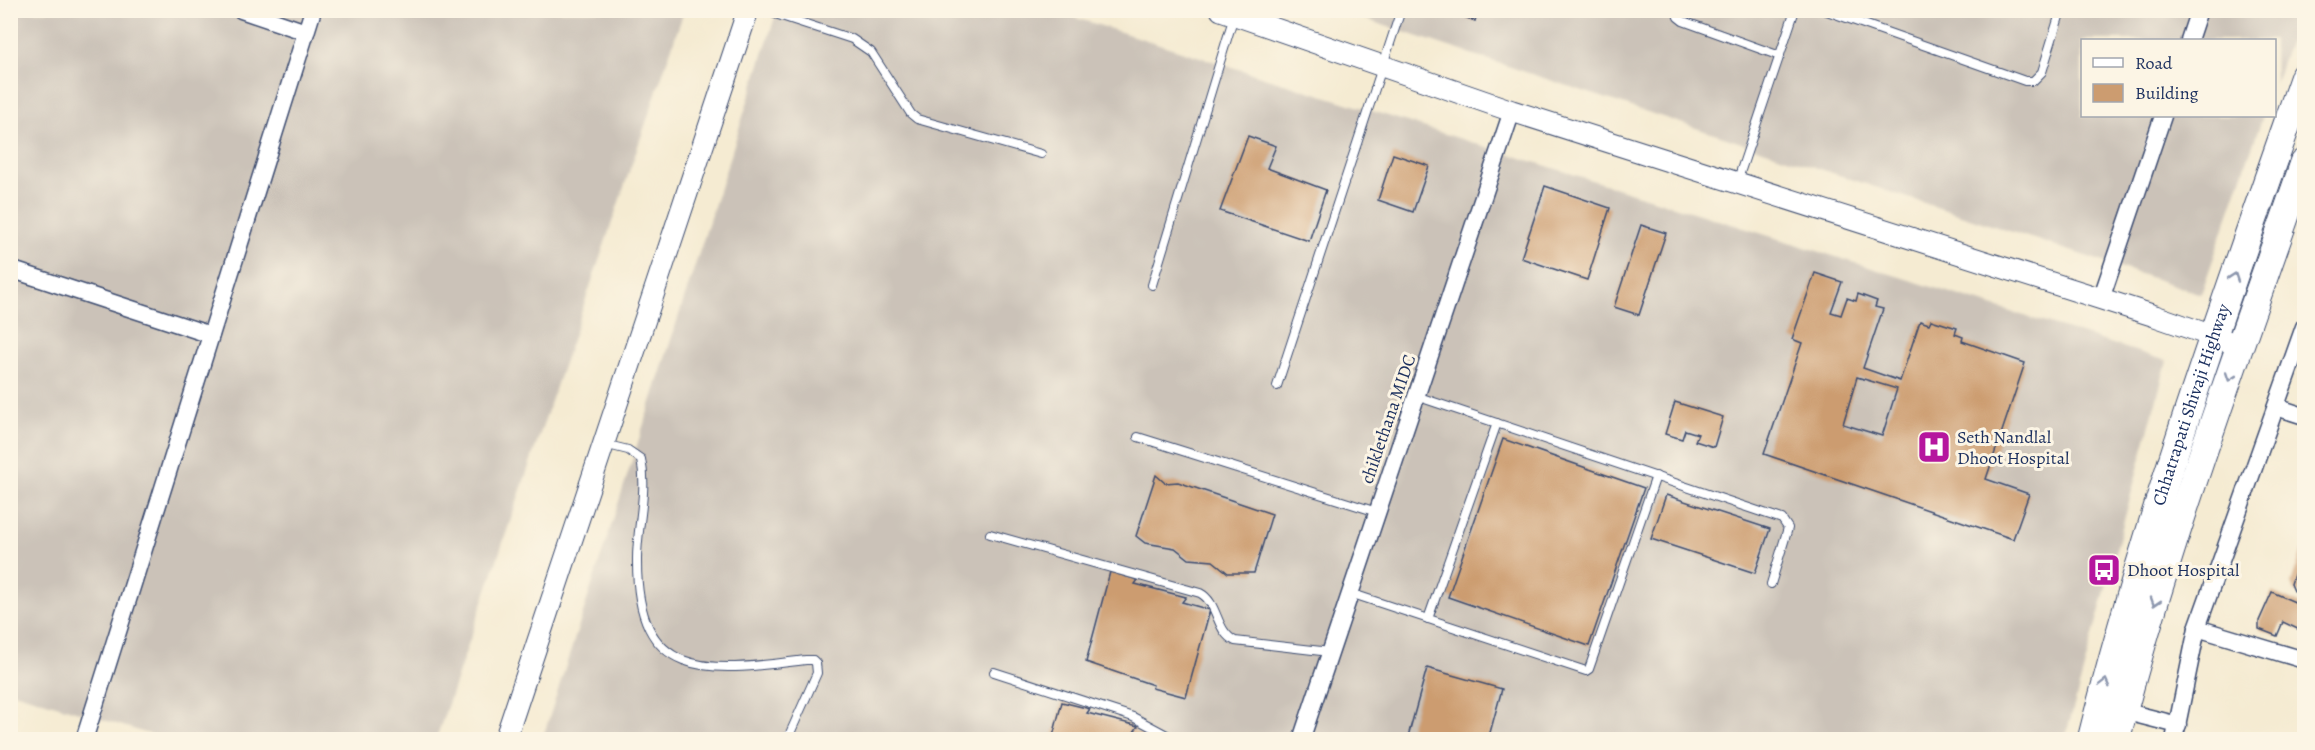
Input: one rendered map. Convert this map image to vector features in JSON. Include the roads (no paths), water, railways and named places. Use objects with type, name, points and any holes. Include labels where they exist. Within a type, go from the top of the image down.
[{"type":"main road","name":"Chhatrapati Shivaji Highway","points":[[2091,740],[2112,656],[2146,540],[2213,336],[2304,76]]},
{"type":"main road","name":"Chhatrapati Shivaji Highway","points":[[2116,740],[2135,667],[2175,538],[2304,163]]},
{"type":"street","points":[[241,10],[306,32]]},
{"type":"street","points":[[84,740],[313,10]]},
{"type":"street","points":[[505,740],[748,10]]},
{"type":"street","points":[[2189,39],[2199,10]]},
{"type":"street","points":[[1230,12],[1512,111],[2241,346]]},
{"type":"street","name":"chiklethana MIDC","points":[[1300,740],[1512,111]]},
{"type":"street","points":[[2101,299],[2163,117]]},
{"type":"street","points":[[10,269],[211,335]]},
{"type":"street","points":[[2123,711],[2176,732],[2197,628],[2304,327]]},
{"type":"street","points":[[2276,407],[2304,416]]},
{"type":"street","points":[[2197,628],[2304,660]]},
{"type":"lane","points":[[763,10],[862,44],[871,52],[911,114],[917,119],[1041,154]]},
{"type":"lane","points":[[1277,386],[1401,10]]},
{"type":"lane","points":[[1676,10],[1678,17],[1683,21],[1780,56]]},
{"type":"lane","points":[[1736,182],[1795,10]]},
{"type":"lane","points":[[1824,10],[2025,81],[2032,81],[2042,72],[2061,10]]},
{"type":"lane","points":[[1152,285],[1230,12]]},
{"type":"lane","points":[[1416,396],[1782,519],[1788,528],[1771,584]]},
{"type":"lane","points":[[1428,619],[1497,423]]},
{"type":"lane","points":[[1138,437],[1377,512]]},
{"type":"lane","points":[[604,444],[628,450],[641,459],[644,474],[637,559],[639,599],[644,619],[659,645],[686,662],[712,668],[741,668],[809,659],[816,663],[817,673],[787,740]]},
{"type":"lane","points":[[1350,593],[1586,671],[1589,669],[1656,476]]},
{"type":"lane","points":[[990,534],[1200,593],[1209,599],[1223,631],[1235,641],[1330,652]]},
{"type":"lane","points":[[994,672],[1133,717],[1176,740]]},
{"type":"place","name":"Seth Nandlal Dhoot Hospital","points":[[1934,447]]},
{"type":"place","name":"Dhoot Hospital","points":[[2104,570]]}]
